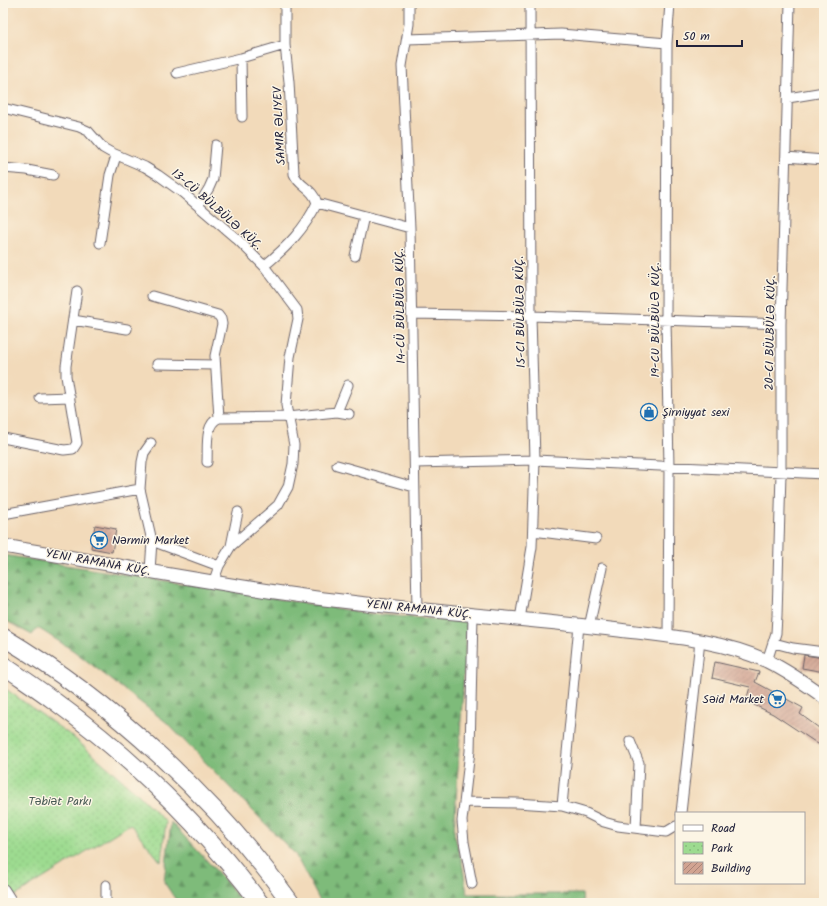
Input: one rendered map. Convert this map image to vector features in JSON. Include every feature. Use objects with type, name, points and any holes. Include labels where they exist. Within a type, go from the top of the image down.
[{"type":"highway","points":[[3,637],[68,680],[109,712],[160,756],[242,840],[290,903]]},
{"type":"highway","points":[[3,665],[59,704],[144,775],[184,814],[222,856],[260,903]]},
{"type":"street","name":"SAMIR ƏLIYEV","points":[[285,3],[285,45],[289,82],[294,174],[296,179],[311,191],[317,203]]},
{"type":"street","name":"14-CÜ BÜLBÜLƏ KÜÇ.","points":[[409,3],[409,24],[402,66],[410,228],[417,610]]},
{"type":"street","name":"15-CI BÜLBÜLƏ KÜÇ.","points":[[520,619],[532,548],[535,460],[532,316],[530,3]]},
{"type":"street","name":"19-CU BÜLBÜLƏ KÜÇ.","points":[[668,636],[669,467],[666,320],[667,43],[670,3]]},
{"type":"street","name":"20-CI BÜLBÜLƏ KÜÇ.","points":[[767,661],[774,643],[778,616],[781,473],[781,324],[790,3]]},
{"type":"street","points":[[407,39],[561,34],[667,43]]},
{"type":"street","points":[[178,73],[241,58],[285,45]]},
{"type":"street","points":[[241,58],[242,118]]},
{"type":"street","points":[[788,98],[824,92]]},
{"type":"street","name":"13-CÜ BÜLBÜLƏ KÜÇ.","points":[[3,108],[79,127],[88,131],[103,148],[116,156],[139,165],[158,175],[183,193],[238,240],[264,266],[297,310],[298,319],[290,358],[286,405],[294,445],[293,464],[288,486],[278,505],[231,546],[219,566],[213,582]]},
{"type":"street","points":[[198,206],[213,179],[216,145]]},
{"type":"street","points":[[100,243],[110,175],[116,156]]},
{"type":"street","points":[[786,157],[824,160]]},
{"type":"street","points":[[3,168],[27,170],[54,175]]},
{"type":"street","points":[[264,266],[295,237],[312,213],[317,203],[410,228]]},
{"type":"street","points":[[355,256],[364,216]]},
{"type":"street","points":[[3,438],[64,450],[73,449],[77,443],[66,376],[66,366],[77,291]]},
{"type":"street","points":[[152,296],[218,316],[221,319],[222,324],[215,356],[219,418]]},
{"type":"street","points":[[412,314],[532,316],[781,324]]},
{"type":"street","points":[[73,320],[127,329]]},
{"type":"street","points":[[157,364],[215,365]]},
{"type":"street","points":[[337,412],[348,385]]},
{"type":"street","points":[[40,398],[70,397]]},
{"type":"street","points":[[207,462],[210,426],[214,420],[219,418],[288,417],[337,412],[348,414]]},
{"type":"street","points":[[150,571],[152,542],[140,489],[144,453],[151,443]]},
{"type":"street","points":[[415,463],[535,460],[824,474]]},
{"type":"street","points":[[337,465],[414,488]]},
{"type":"street","points":[[3,514],[140,489]]},
{"type":"street","points":[[231,546],[238,512]]},
{"type":"street","points":[[532,532],[596,539]]},
{"type":"street","points":[[152,542],[219,566]]},
{"type":"street","name":"YENI RAMANA KÜÇ.","points":[[3,546],[213,582],[331,600],[584,626],[700,641],[726,647],[767,661],[794,676],[824,697]]},
{"type":"street","points":[[562,806],[584,626],[602,568]]},
{"type":"street","points":[[472,884],[464,842],[462,821],[470,750],[473,615]]},
{"type":"street","points":[[680,812],[700,641]]},
{"type":"street","points":[[774,643],[793,648],[824,652]]},
{"type":"street","points":[[630,741],[640,763],[636,828]]},
{"type":"street","points":[[464,802],[562,806],[586,812],[604,822],[618,826],[666,832],[675,827]]},
{"type":"street","points":[[106,885],[106,903]]},
{"type":"street","points":[[4,889],[14,903]]},
{"type":"green space","points":[[3,555],[372,614],[467,622],[454,833],[462,862],[467,894],[582,894],[583,903],[321,903],[295,854],[166,722],[74,651],[38,628],[32,635],[3,619]]},
{"type":"green space","name":"Təbiət Parkı","points":[[3,687],[73,737],[137,793],[166,822],[161,862],[130,824],[15,896],[3,882]]},
{"type":"green space","points":[[171,822],[223,878],[243,903],[178,903],[164,882]]},
{"type":"building","points":[[95,525],[116,529],[112,552],[91,548]]},
{"type":"building","points":[[804,655],[824,658],[824,672],[802,668]]},
{"type":"building","points":[[715,662],[759,672],[755,682],[803,708],[800,714],[819,728],[824,723],[824,748],[773,714],[746,701],[750,687],[712,678]]},
{"type":"place","name":"Şirniyyat sexi","points":[[649,412]]},
{"type":"place","name":"Nərmin Market","points":[[99,540]]},
{"type":"place","name":"Səid Market","points":[[777,699]]}]
